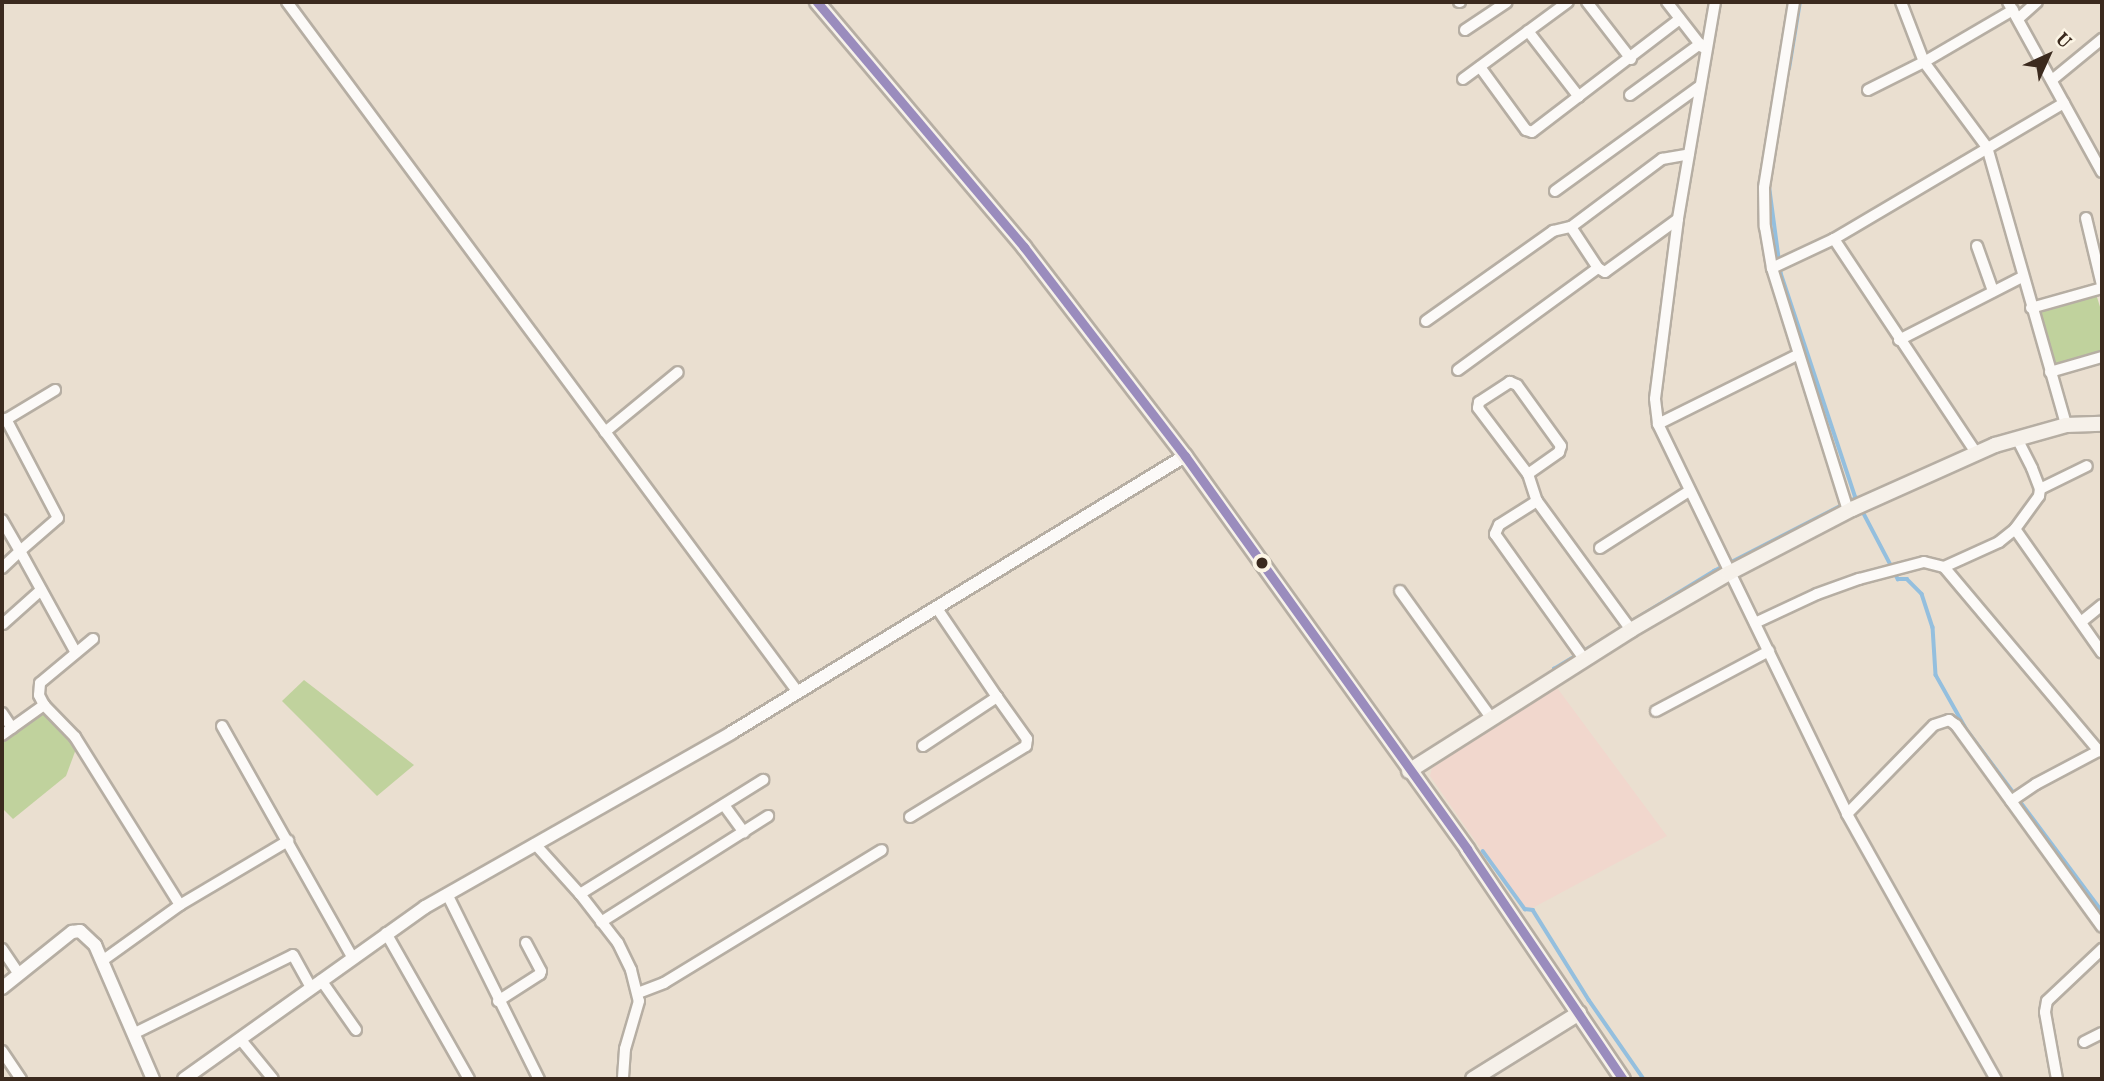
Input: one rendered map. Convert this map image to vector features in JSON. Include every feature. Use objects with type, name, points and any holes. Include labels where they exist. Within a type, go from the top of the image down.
[{"type":"main road","points":[[817,2],[1016,237],[1185,456],[1409,771],[1475,859],[1623,1079]]},
{"type":"main road","points":[[1409,771],[1559,676],[1581,655],[1726,567],[1848,506],[1868,501],[1976,453],[2067,425],[2102,424]]},
{"type":"main road","points":[[1472,1079],[1579,1013]]},
{"type":"street","points":[[287,2],[797,691]]},
{"type":"street","points":[[1465,30],[1507,2]]},
{"type":"street","points":[[1463,79],[1568,2]]},
{"type":"street","points":[[1587,2],[1631,60]]},
{"type":"street","points":[[1667,2],[1703,48]]},
{"type":"street","points":[[1716,2],[1703,48],[1700,86],[1678,219],[1656,390],[1658,424],[1847,814],[1996,1079]]},
{"type":"street","points":[[1794,2],[1764,188],[1764,212],[1774,267],[1797,355],[1848,506]]},
{"type":"street","points":[[1901,2],[1924,62],[1987,147],[2022,277],[2067,425]]},
{"type":"street","points":[[1868,90],[1924,62],[2013,10],[2037,2]]},
{"type":"street","points":[[2013,10],[2102,172]]},
{"type":"street","points":[[1480,67],[1528,132],[1631,60],[1680,19]]},
{"type":"street","points":[[1528,31],[1579,97]]},
{"type":"street","points":[[2052,80],[2102,39]]},
{"type":"street","points":[[1630,95],[1703,48]]},
{"type":"street","points":[[1555,191],[1700,86]]},
{"type":"street","points":[[1774,267],[1834,239],[2064,103]]},
{"type":"street","points":[[1426,321],[1662,159],[1689,154]]},
{"type":"street","points":[[2031,308],[2102,286],[2086,218]]},
{"type":"street","points":[[1458,370],[1593,271],[1608,271],[1678,219]]},
{"type":"street","points":[[1563,228],[1593,271]]},
{"type":"street","points":[[1834,239],[1976,453]]},
{"type":"street","points":[[1977,246],[1993,291]]},
{"type":"street","points":[[1899,340],[2022,277]]},
{"type":"street","points":[[1658,424],[1797,355]]},
{"type":"street","points":[[2050,372],[2102,357]]},
{"type":"street","points":[[605,432],[678,372]]},
{"type":"street","points":[[1528,474],[1559,452],[1561,446],[1517,385],[1510,382],[1477,405],[1528,474],[1537,501],[1629,626]]},
{"type":"street","points":[[2,568],[53,523],[57,513],[4,420],[55,390]]},
{"type":"street","points":[[1944,567],[1985,550],[2015,529],[2039,496],[2040,489],[2017,439]]},
{"type":"street","points":[[184,1079],[386,933],[447,894],[615,801],[1185,456]]},
{"type":"street","points":[[2040,489],[2087,466]]},
{"type":"street","points":[[1600,548],[1689,491]]},
{"type":"street","points":[[1537,501],[1499,525],[1495,534],[1581,655]]},
{"type":"street","points":[[2,520],[76,653]]},
{"type":"street","points":[[2015,529],[2102,653]]},
{"type":"street","points":[[1755,623],[1816,594],[1894,569],[1930,562],[1944,567],[2101,750],[2016,798]]},
{"type":"street","points":[[3,624],[41,590]]},
{"type":"street","points":[[1400,591],[1492,719]]},
{"type":"street","points":[[2081,622],[2102,605]]},
{"type":"street","points":[[910,817],[1027,746],[1027,739],[936,607]]},
{"type":"street","points":[[93,639],[40,683],[39,695],[44,705],[75,737],[180,905]]},
{"type":"street","points":[[1656,711],[1769,651]]},
{"type":"street","points":[[923,746],[998,697]]},
{"type":"street","points":[[2,713],[7,731],[44,705]]},
{"type":"street","points":[[1847,814],[1942,720],[1956,725],[2016,798],[2102,927]]},
{"type":"street","points":[[222,726],[352,957]]},
{"type":"street","points":[[580,894],[763,779]]},
{"type":"street","points":[[724,804],[744,833]]},
{"type":"street","points":[[601,922],[768,816]]},
{"type":"street","points":[[102,961],[180,905],[288,841]]},
{"type":"street","points":[[535,844],[580,894],[625,956],[639,1001],[625,1049],[624,1079]]},
{"type":"street","points":[[638,993],[664,983],[882,850]]},
{"type":"street","points":[[447,894],[539,1079]]},
{"type":"street","points":[[2,988],[72,932],[80,930],[89,937],[102,961],[153,1079]]},
{"type":"street","points":[[386,933],[469,1079]]},
{"type":"street","points":[[498,1001],[540,974],[541,971],[526,943]]},
{"type":"street","points":[[2,949],[19,974]]},
{"type":"street","points":[[2057,1079],[2045,1012],[2047,1001],[2102,949]]},
{"type":"street","points":[[133,1034],[293,955],[356,1030]]},
{"type":"street","points":[[2084,1042],[2102,1033]]},
{"type":"street","points":[[241,1040],[273,1079]]},
{"type":"street","points":[[2,1051],[21,1079]]},
{"type":"shaded area","points":[[1555,685],[1667,836],[1525,912],[1430,776],[1432,768]]},
{"type":"green space","points":[[2095,291],[2102,313],[2102,353],[2055,366],[2037,309]]},
{"type":"green space","points":[[304,680],[414,765],[377,796],[282,701]]},
{"type":"green space","points":[[43,712],[76,749],[66,776],[13,819],[2,808],[2,739]]},
{"type":"waterway","points":[[1789,69],[1800,2]]},
{"type":"waterway","points":[[1769,183],[1781,273],[1857,502]]},
{"type":"waterway","points":[[1634,620],[1714,571],[1856,498]]},
{"type":"waterway","points":[[1861,508],[1892,567]]},
{"type":"waterway","points":[[1895,573],[1898,579],[1907,579],[1922,594],[1933,627],[1936,675],[1967,730],[2102,911]]},
{"type":"waterway","points":[[1555,673],[1554,669],[1612,634]]},
{"type":"waterway","points":[[1483,851],[1525,909],[1533,910],[1589,1000],[1644,1079]]},
{"type":"transit line","points":[[817,2],[1024,247],[1185,456],[1467,849],[1623,1079]]}]
